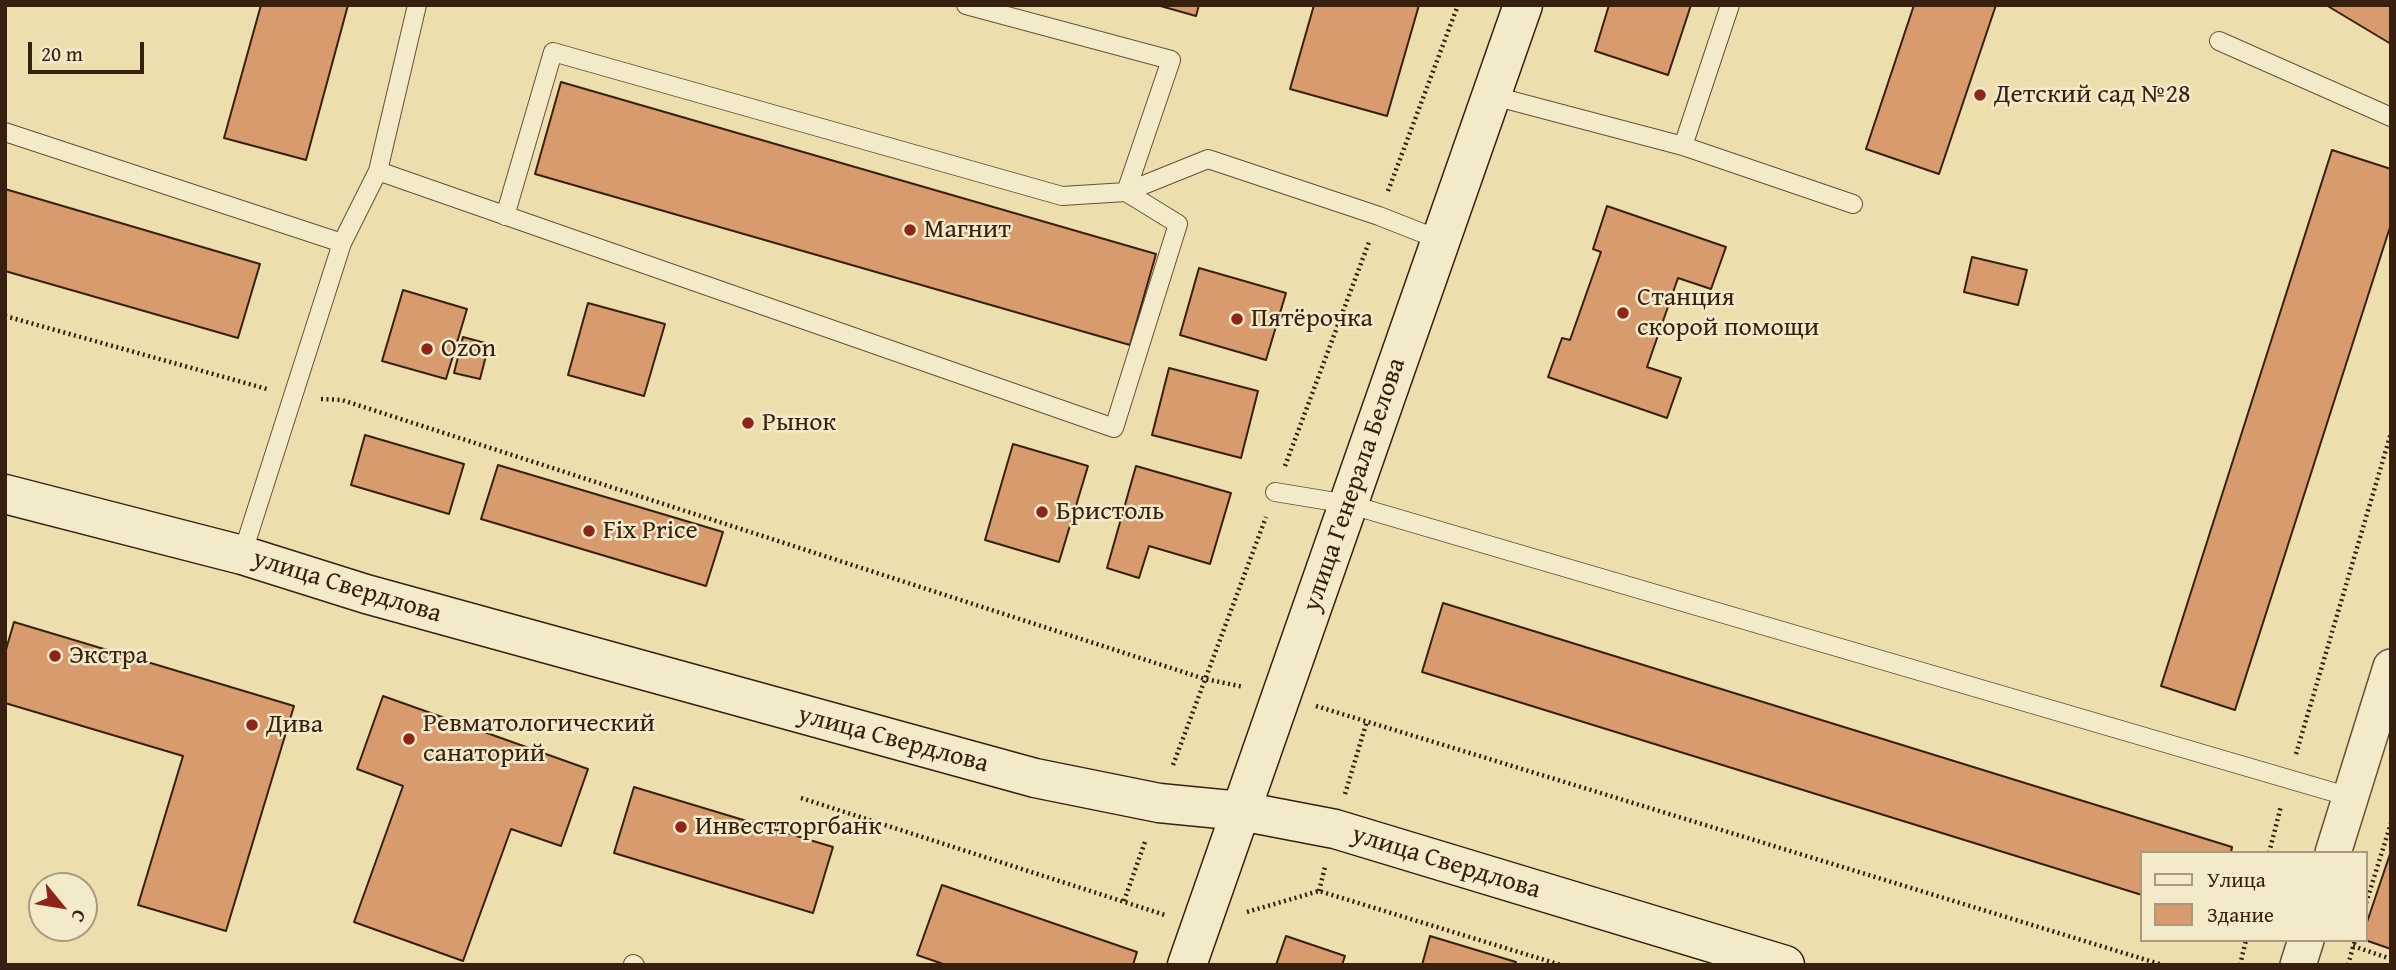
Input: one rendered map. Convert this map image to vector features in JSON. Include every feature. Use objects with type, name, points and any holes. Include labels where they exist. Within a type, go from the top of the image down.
[{"type":"main road","name":"улица Генерала Белова","points":[[1187,965],[1523,5]]},
{"type":"main road","name":"улица Свердлова","points":[[6,496],[242,555],[366,594],[1035,778],[1159,803],[1241,811],[1335,829],[1785,965]]},
{"type":"street","points":[[2334,851],[2391,667]]},
{"type":"street","points":[[2298,965],[2305,942]]},
{"type":"lane","points":[[242,555],[342,243],[378,171],[417,5]]},
{"type":"lane","points":[[966,5],[1171,60],[1126,192]]},
{"type":"lane","points":[[1683,146],[1730,5]]},
{"type":"lane","points":[[2219,41],[2391,117]]},
{"type":"lane","points":[[505,216],[553,52],[1062,196],[1126,192],[1208,159],[1379,216],[1440,240]]},
{"type":"lane","points":[[1490,95],[1683,146],[1853,204]]},
{"type":"lane","points":[[5,132],[342,243]]},
{"type":"lane","points":[[378,171],[1114,428],[1178,224],[1126,192]]},
{"type":"lane","points":[[1275,492],[1348,504],[2350,797]]},
{"type":"path","points":[[5,316],[293,397],[342,400],[1205,679],[1458,5]]},
{"type":"path","points":[[2270,851],[2288,779],[2391,433]]},
{"type":"path","points":[[1367,721],[2163,965]]},
{"type":"path","points":[[2368,897],[2391,823]]},
{"type":"path","points":[[2240,965],[2246,942]]},
{"type":"path","points":[[2348,965],[2354,943],[2391,959]]},
{"type":"building","points":[[261,5],[348,5],[306,160],[224,138]]},
{"type":"building","points":[[1157,5],[1199,5],[1196,16]]},
{"type":"building","points":[[1314,5],[1419,5],[1387,116],[1290,89]]},
{"type":"building","points":[[1609,5],[1691,5],[1668,75],[1595,51]]},
{"type":"building","points":[[1914,5],[1996,5],[1939,174],[1866,149]]},
{"type":"building","points":[[2326,5],[2391,5],[2391,44]]},
{"type":"building","points":[[561,82],[1156,254],[1130,345],[535,174]]},
{"type":"building","points":[[2332,150],[2391,169],[2391,224],[2235,710],[2161,686]]},
{"type":"building","points":[[5,189],[260,264],[238,338],[5,271]]},
{"type":"building","name":"Станция скорой помощи","points":[[1607,206],[1726,247],[1711,289],[1678,278],[1647,367],[1681,378],[1667,418],[1548,377],[1562,338],[1570,340],[1601,252],[1593,249]]},
{"type":"building","points":[[1972,257],[2027,270],[2018,305],[1964,292]]},
{"type":"building","points":[[1199,268],[1286,293],[1266,360],[1180,335]]},
{"type":"building","points":[[403,290],[467,309],[446,379],[382,361]]},
{"type":"building","points":[[588,303],[665,324],[644,396],[568,375]]},
{"type":"building","points":[[463,337],[489,344],[480,379],[454,373]]},
{"type":"building","points":[[1169,368],[1258,391],[1241,458],[1152,435]]},
{"type":"building","points":[[365,435],[464,464],[449,514],[351,485]]},
{"type":"building","points":[[1013,444],[1088,466],[1059,562],[985,540]]},
{"type":"building","points":[[498,465],[723,532],[706,586],[481,519]]},
{"type":"building","points":[[1136,466],[1231,493],[1210,564],[1149,546],[1139,578],[1107,568]]},
{"type":"building","points":[[1443,603],[2232,847],[2231,851],[2140,851],[2140,894],[1422,672]]},
{"type":"building","points":[[14,622],[294,706],[226,931],[138,905],[183,756],[5,703],[5,653]]},
{"type":"building","points":[[383,696],[588,769],[561,846],[511,829],[463,961],[354,922],[403,786],[357,769]]},
{"type":"building","points":[[634,787],[833,847],[813,913],[614,853]]},
{"type":"building","points":[[2391,851],[2391,949],[2368,941],[2368,919]]},
{"type":"building","points":[[942,885],[1137,952],[1133,965],[946,965],[917,955]]},
{"type":"building","points":[[1286,936],[1345,956],[1342,965],[1276,965]]},
{"type":"building","points":[[1430,936],[1516,962],[1515,965],[1422,965]]},
{"type":"place","name":"Детский сад №28","points":[[1980,95]]},
{"type":"place","name":"Магнит","points":[[910,230]]},
{"type":"place","name":"Станция скорой помощи","points":[[1623,313]]},
{"type":"place","name":"Пятёрочка","points":[[1237,319]]},
{"type":"place","name":"Ozon","points":[[427,349]]},
{"type":"place","name":"Рынок","points":[[748,423]]},
{"type":"place","name":"Бристоль","points":[[1042,512]]},
{"type":"place","name":"Fix Price","points":[[589,531]]},
{"type":"place","name":"Экстра","points":[[55,656]]},
{"type":"place","name":"Дива","points":[[252,725]]},
{"type":"place","name":"Ревматологический санаторий","points":[[409,739]]},
{"type":"place","name":"Инвестторгбанк","points":[[681,827]]}]
